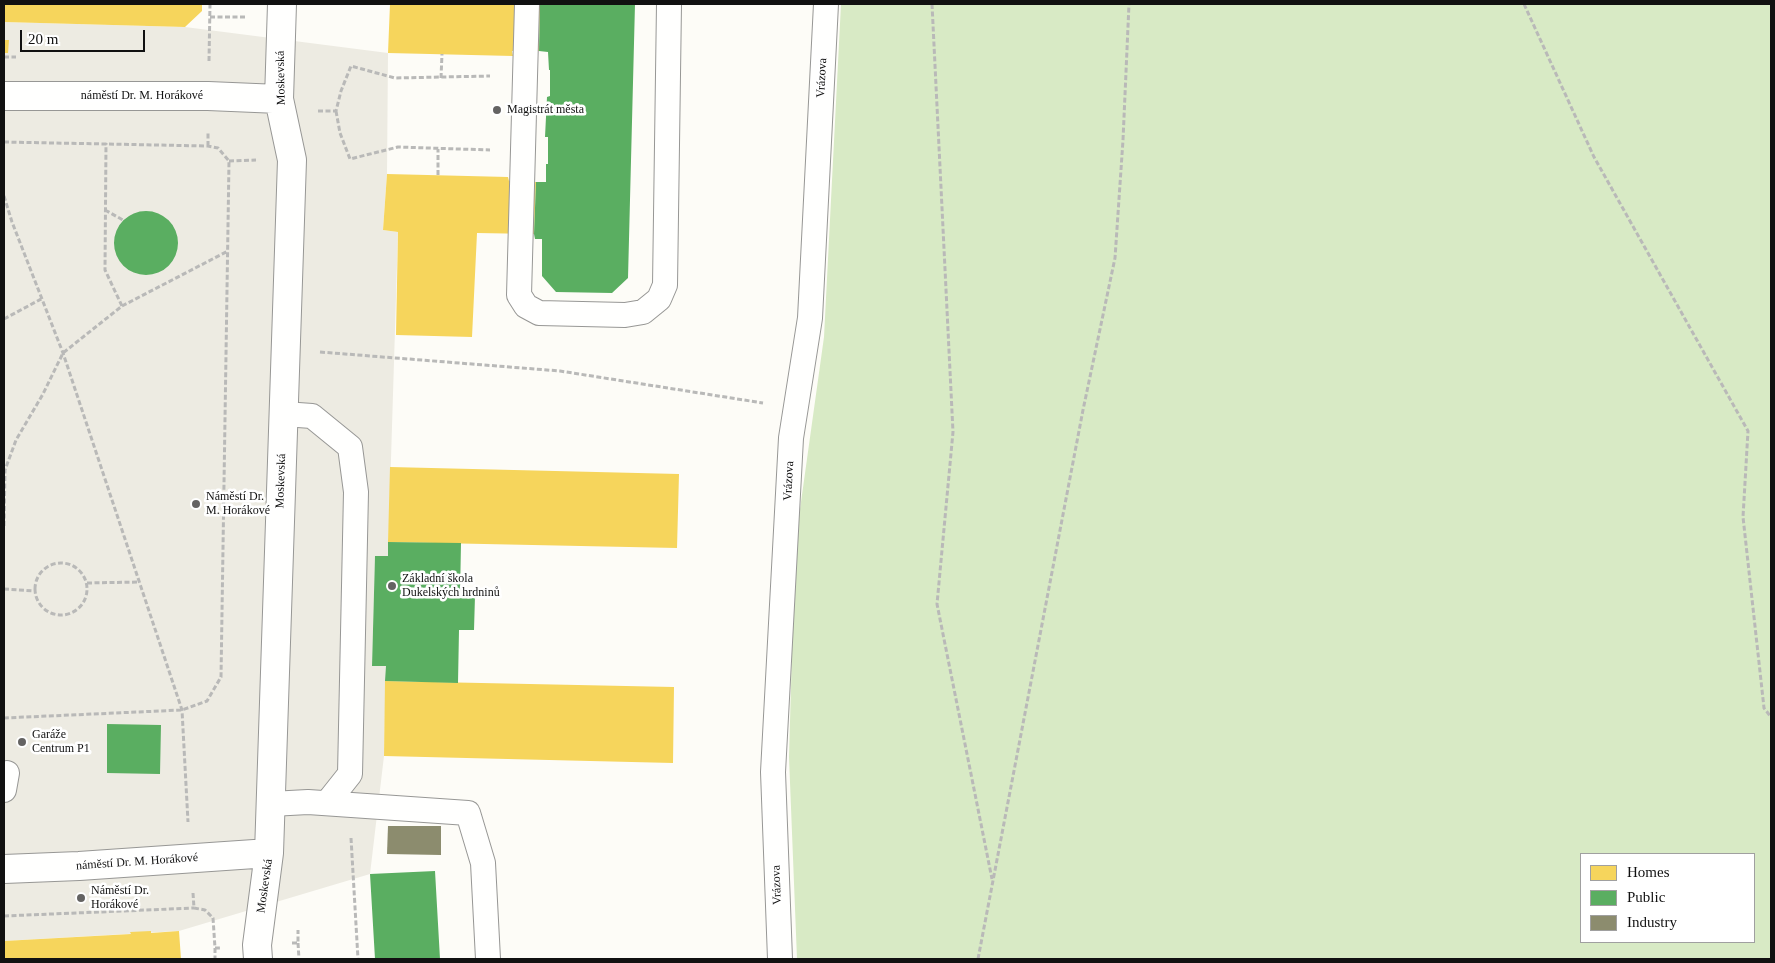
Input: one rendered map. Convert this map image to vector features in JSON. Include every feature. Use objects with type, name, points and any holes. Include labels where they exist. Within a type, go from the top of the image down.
[{"type":"street","name":"Moskevská","points":[[258,959],[257,945],[269,853],[292,160],[279,99],[282,4]]},
{"type":"street","name":"náměstí Dr. M. Horákové","points":[[4,96],[208,96],[279,99]]},
{"type":"street","name":"náměstí Dr. M. Horákové","points":[[4,869],[79,866],[269,853]]},
{"type":"lane","points":[[527,4],[520,295],[526,306],[539,313],[625,315],[643,312],[659,299],[665,286],[670,4]]},
{"type":"lane","name":"Vrázova","points":[[780,959],[773,772],[791,438],[810,318],[826,4]]},
{"type":"lane","points":[[284,414],[312,416],[350,447],[356,492],[350,774],[338,804]]},
{"type":"lane","points":[[271,804],[308,802],[468,812],[482,863],[488,959]]},
{"type":"path","points":[[208,96],[210,4]]},
{"type":"path","points":[[932,4],[953,432],[938,604],[993,882]]},
{"type":"path","points":[[978,959],[1083,410],[1115,258],[1129,4]]},
{"type":"path","points":[[1524,4],[1594,157],[1748,431],[1743,517],[1764,708],[1771,717]]},
{"type":"path","points":[[441,78],[442,54]]},
{"type":"path","points":[[491,150],[398,147],[350,159],[340,133],[336,111],[341,91],[351,66],[395,78],[494,76]]},
{"type":"path","points":[[314,111],[336,111]]},
{"type":"path","points":[[4,142],[106,143],[218,148],[229,161],[221,677],[207,701],[182,710],[4,718]]},
{"type":"path","points":[[106,143],[105,270],[122,306]]},
{"type":"path","points":[[438,149],[438,175]]},
{"type":"path","points":[[4,196],[12,222],[63,353],[182,710],[189,859]]},
{"type":"path","points":[[105,210],[123,220]]},
{"type":"path","points":[[4,526],[5,470],[16,440],[43,394],[63,353],[122,306],[228,251]]},
{"type":"path","points":[[4,319],[43,298]]},
{"type":"path","points":[[312,351],[560,371],[796,408]]},
{"type":"path","points":[[62,562],[78,568],[84,575],[88,592],[81,607],[74,613],[57,615],[49,612],[37,600],[35,591],[36,582],[46,568],[62,562]]},
{"type":"path","points":[[87,583],[139,582]]},
{"type":"path","points":[[4,589],[35,591]]},
{"type":"path","points":[[338,804],[358,959]]},
{"type":"path","points":[[4,916],[194,908]]},
{"type":"path","points":[[298,943],[299,959]]},
{"type":"path","points":[[214,948],[216,959]]},
{"type":"green space","points":[[841,4],[1771,4],[1771,959],[797,959],[789,757],[795,545],[824,337]]},
{"type":"shaded area","name":"Náměstí Dr. M. Horákové","points":[[4,22],[185,27],[388,53],[387,174],[383,230],[398,232],[388,556],[375,557],[372,666],[386,666],[384,756],[370,874],[179,931],[4,941]]},
{"type":"building: Homes","points":[[4,4],[202,4],[202,11],[185,27],[4,22]]},
{"type":"building: Homes","points":[[390,4],[540,4],[539,51],[512,51],[513,56],[388,53]]},
{"type":"building: Homes","points":[[4,40],[9,40],[8,53],[4,53]]},
{"type":"building: Homes","points":[[387,174],[508,177],[509,181],[536,182],[534,234],[477,233],[472,337],[396,335],[398,232],[383,230]]},
{"type":"building: Homes","points":[[390,467],[679,474],[677,548],[388,542]]},
{"type":"building: Homes","points":[[385,681],[674,687],[673,763],[384,756]]},
{"type":"building: Homes","points":[[151,931],[151,933],[179,931],[181,959],[4,959],[4,941],[131,934],[130,932]]},
{"type":"building: Public","points":[[540,4],[635,4],[628,278],[612,293],[556,292],[542,276],[542,239],[535,239],[534,234],[536,182],[546,182],[548,137],[545,137],[547,97],[550,96],[550,70],[548,52],[539,51]]},
{"type":"building: Public","points":[[146,211],[158,213],[169,220],[176,231],[178,243],[176,255],[169,266],[158,273],[146,275],[134,273],[123,266],[116,255],[114,243],[116,231],[123,220],[134,213]]},
{"type":"building: Public","points":[[388,542],[461,543],[460,596],[475,596],[474,630],[459,630],[458,683],[385,681],[386,666],[372,666],[375,556],[388,556]]},
{"type":"building: Public","points":[[107,724],[161,725],[160,774],[107,773]]},
{"type":"building: Public","points":[[435,871],[440,959],[375,959],[370,874]]},
{"type":"building: Industry","points":[[388,826],[441,826],[441,855],[387,854]]},
{"type":"place","name":"Magistrát města","points":[[497,110]]},
{"type":"place","name":"Náměstí Dr. M. Horákové","points":[[196,504]]},
{"type":"place","name":"Základní škola Dukelských hrdninů","points":[[392,586]]},
{"type":"place","name":"Garáže Centrum P1","points":[[22,742]]},
{"type":"place","name":"Náměstí Dr. Horákové","points":[[81,898]]}]
